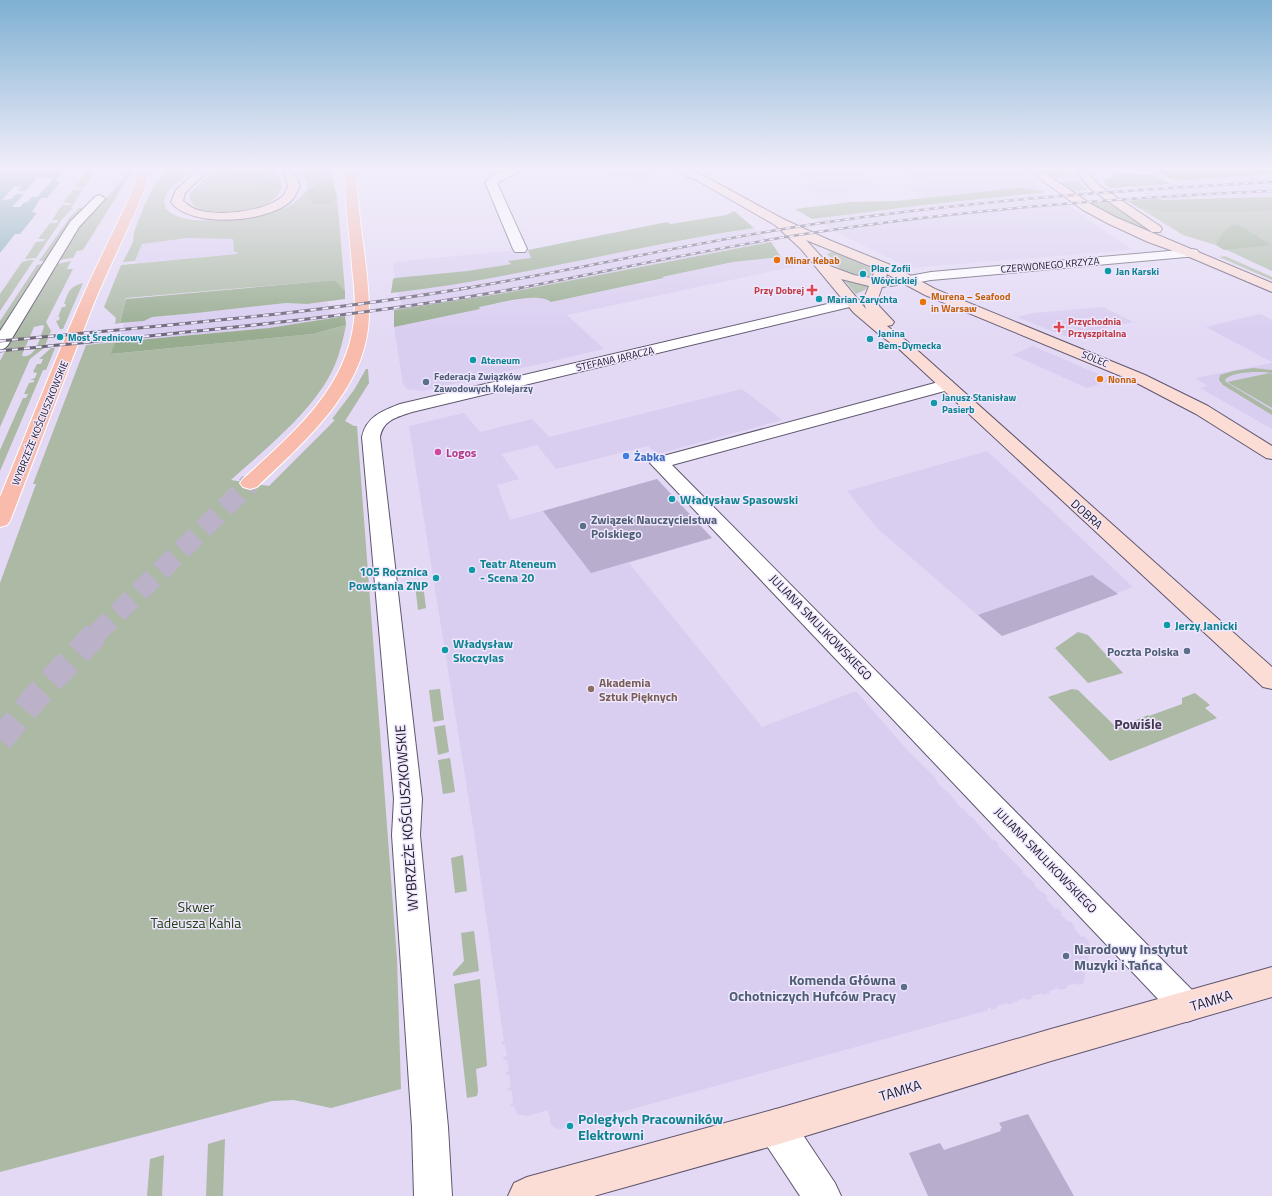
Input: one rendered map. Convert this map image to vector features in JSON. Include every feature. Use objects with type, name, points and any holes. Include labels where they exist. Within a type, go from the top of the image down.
[{"type":"main road","name":"WYBRZEŻE KOŚCIUSZKOWSKIE","points":[[0,521],[87,303],[121,226]]},
{"type":"main road","points":[[250,484],[297,438],[329,401],[341,385],[355,353],[361,322],[360,281],[355,226]]},
{"type":"street","points":[[0,345],[10,325],[73,226]]},
{"type":"street","points":[[510,226],[520,249]]},
{"type":"street","points":[[783,226],[801,241],[853,302],[876,286],[909,280]]},
{"type":"street","points":[[787,226],[909,280]]},
{"type":"street","points":[[1124,226],[1153,239],[1192,253],[1272,288]]},
{"type":"street","points":[[1152,226],[1192,253]]},
{"type":"street","points":[[814,256],[823,251],[841,250]]},
{"type":"street","name":"CZERWONEGO KRZYŻA","points":[[909,280],[939,275],[1192,253]]},
{"type":"street","points":[[876,286],[881,273],[878,265]]},
{"type":"street","points":[[825,269],[876,286]]},
{"type":"street","name":"SOLEC","points":[[909,280],[930,292],[1139,378],[1202,410],[1272,454]]},
{"type":"street","name":"DOBRA","points":[[876,286],[870,301],[871,306],[897,331],[903,345]]},
{"type":"street","name":"DOBRA","points":[[853,302],[867,317],[903,345],[1272,682]]},
{"type":"street","name":"STEFANA JARACZA","points":[[380,419],[406,408],[853,302]]},
{"type":"street","name":"JULIANA SMULIKOWSKIEGO","points":[[946,385],[659,463],[706,509],[1187,1007]]},
{"type":"street","name":"WYBRZEŻE KOŚCIUSZKOWSKIE","points":[[380,419],[374,425],[371,437],[408,799],[406,835],[429,1120],[433,1196]]},
{"type":"street","name":"TAMKA","points":[[527,1196],[776,1127],[1051,1045],[1272,982]]},
{"type":"street","points":[[776,1127],[822,1196]]},
{"type":"shaded area","points":[[0,226],[27,226],[20,234],[15,234],[0,253]]},
{"type":"shaded area","points":[[648,226],[751,226],[754,228],[709,235],[528,271],[437,287],[391,293],[393,279],[395,278],[467,271],[511,264],[508,261],[531,258],[528,250]]},
{"type":"shaded area","points":[[825,226],[1098,226],[1132,250],[910,268]]},
{"type":"shaded area","points":[[1240,226],[1272,245],[1224,250],[1216,245],[1222,234],[1229,227]]},
{"type":"shaded area","points":[[754,228],[771,242],[505,293],[403,309],[397,292],[504,275],[657,245]]},
{"type":"shaded area","points":[[187,238],[233,239],[234,252],[237,252],[237,254],[135,263],[142,244]]},
{"type":"shaded area","points":[[771,242],[781,257],[733,262],[551,302],[545,299],[537,298],[516,299],[479,307],[480,309],[394,327],[394,310],[505,293]]},
{"type":"shaded area","points":[[527,249],[532,258],[509,261],[511,264],[467,271],[395,278],[393,264],[395,262]]},
{"type":"shaded area","points":[[785,257],[795,268],[787,268],[567,315],[604,349],[423,391],[407,389],[403,384],[394,327],[480,309],[479,307],[533,297],[548,299],[551,302],[663,279],[662,277],[733,262]]},
{"type":"shaded area","points":[[335,280],[345,291],[345,299],[307,304],[286,303],[152,317],[144,321],[120,323],[126,299]]},
{"type":"shaded area","points":[[327,302],[331,318],[269,328],[118,342],[124,323],[144,321],[152,317],[286,303],[307,304]]},
{"type":"shaded area","points":[[1103,307],[1133,322],[1067,337],[1017,317],[1034,313]]},
{"type":"shaded area","points":[[1260,314],[1272,320],[1272,362],[1206,327]]},
{"type":"shaded area","points":[[345,316],[346,325],[313,334],[111,354],[115,342],[269,328]]},
{"type":"shaded area","points":[[1033,346],[1112,380],[1087,388],[1013,355]]},
{"type":"shaded area","points":[[1272,363],[1272,429],[1200,388],[1208,386],[1195,378]]},
{"type":"shaded area","points":[[742,389],[782,420],[657,454],[648,446],[556,469],[537,445],[501,454],[519,479],[497,485],[510,520],[657,479],[712,538],[629,563],[762,727],[856,691],[908,751],[934,776],[939,785],[948,792],[961,808],[963,808],[969,816],[973,818],[993,841],[995,840],[999,845],[998,846],[1035,884],[1034,885],[1048,897],[1046,899],[1055,909],[1058,908],[1062,913],[1060,914],[1068,922],[1070,921],[1081,937],[1084,936],[1090,942],[1088,943],[1091,946],[1084,981],[1082,981],[1084,983],[1077,985],[1075,983],[1066,986],[1067,988],[1060,990],[1058,988],[1049,991],[1050,993],[1043,995],[1042,993],[1032,996],[1033,998],[1026,1000],[1024,998],[1008,1005],[1007,1003],[997,1006],[997,1008],[991,1010],[990,1007],[987,1009],[989,1010],[560,1129],[555,1128],[551,1124],[548,1110],[527,1116],[517,1114],[514,1106],[511,1107],[510,1104],[513,1103],[512,1091],[509,1091],[508,1088],[511,1087],[509,1075],[506,1075],[506,1072],[509,1071],[507,1060],[504,1060],[503,1057],[507,1056],[505,1045],[502,1045],[501,1042],[504,1041],[474,832],[409,426],[464,413],[480,432],[532,419],[549,437]]},
{"type":"shaded area","points":[[987,451],[1133,587],[1002,636],[878,529],[847,491]]},
{"type":"green space","points":[[48,226],[58,226],[36,258],[25,259],[36,242],[44,241],[45,239],[38,239]]},
{"type":"green space","points":[[64,226],[68,226],[44,261],[39,261]]},
{"type":"green space","points":[[80,226],[98,226],[83,250],[77,251],[73,258],[59,260]]},
{"type":"green space","points":[[136,226],[340,226],[345,291],[335,280],[126,298],[120,323],[115,324],[116,318],[104,307],[121,265],[237,254],[237,252],[234,252],[233,239],[187,238],[142,244],[135,261],[123,262],[133,242]]},
{"type":"green space","points":[[1133,226],[1143,226],[1155,234]]},
{"type":"green space","points":[[1168,226],[1272,226],[1272,271],[1216,245],[1183,235]]},
{"type":"green space","points":[[831,252],[868,267],[873,270],[873,274],[862,277],[846,273],[827,254]]},
{"type":"green space","points":[[1225,256],[1272,277],[1272,280],[1219,257]]},
{"type":"green space","points":[[34,260],[0,311],[0,294],[22,262]]},
{"type":"green space","points":[[71,261],[67,269],[73,269],[46,322],[51,331],[44,348],[30,359],[0,427],[0,361],[15,332],[57,264]],"holes":[[[43,325],[44,327],[37,346],[31,354],[23,356],[22,355],[34,327]]]},
{"type":"green space","points":[[42,264],[0,330],[0,321],[37,265]]},
{"type":"green space","points":[[844,280],[869,286],[865,290],[856,294]]},
{"type":"green space","points":[[83,283],[63,329],[60,329],[56,321],[59,320],[60,317],[58,317],[62,307],[65,307],[66,304],[64,304],[69,293],[72,288]]},
{"type":"green space","name":"Skwer Tadeusza Kahla","points":[[346,325],[334,367],[314,399],[302,414],[274,442],[231,480],[269,486],[335,420],[332,419],[354,390],[366,369],[368,369],[369,383],[345,421],[357,426],[397,959],[401,1089],[331,1108],[294,1100],[272,1101],[0,1172],[0,583],[36,484],[33,484],[86,345],[115,342],[112,354],[313,334]]},
{"type":"green space","points":[[51,348],[55,348],[46,370],[43,370],[0,471],[0,450],[23,398],[26,398],[28,394],[24,394],[29,383],[34,382],[34,380],[30,380],[35,378],[37,373],[33,372],[37,364],[41,364],[43,359],[39,359]]},
{"type":"green space","points":[[1253,368],[1272,370],[1272,373],[1240,373],[1228,377],[1225,380],[1272,410],[1272,415],[1223,385],[1219,380],[1220,375],[1233,371]]},
{"type":"green space","points":[[1270,373],[1272,374],[1272,408],[1227,382]]},
{"type":"green space","points":[[423,584],[426,608],[418,610],[415,585]]},
{"type":"green space","points":[[1078,632],[1088,635],[1123,673],[1088,683],[1055,648]]},
{"type":"green space","points":[[440,689],[444,720],[433,722],[429,690]]},
{"type":"green space","points":[[1072,689],[1078,690],[1117,728],[1148,715],[1149,716],[1182,704],[1182,698],[1195,693],[1210,705],[1205,708],[1217,718],[1110,761],[1048,697]]},
{"type":"green space","points":[[445,725],[449,752],[438,755],[434,727]]},
{"type":"green space","points":[[450,758],[455,792],[443,794],[438,760]]},
{"type":"green space","points":[[463,855],[467,891],[455,893],[451,858]]},
{"type":"green space","points":[[474,931],[479,971],[453,976],[453,973],[464,961],[461,933]]},
{"type":"green space","points":[[480,979],[487,1066],[476,1069],[477,1096],[467,1098],[454,984]]},
{"type":"green space","points":[[225,1139],[223,1196],[206,1196],[208,1144]]},
{"type":"green space","points":[[164,1155],[162,1196],[147,1196],[150,1159]]},
{"type":"building","name":"Związek Nauczycielstwa Polskiego","points":[[657,479],[712,538],[591,573],[543,511]]},
{"type":"building","points":[[1092,575],[1118,594],[1002,636],[978,615]]},
{"type":"building","points":[[1028,1114],[1074,1196],[928,1196],[909,1153],[940,1143],[944,1150],[1001,1131],[1000,1129],[1002,1128],[999,1123]]},
{"type":"tunnel","points":[[97,633],[250,483]]},
{"type":"tunnel","points":[[0,740],[39,693],[97,633]]},
{"type":"railway","points":[[464,288],[803,226]]},
{"type":"railway","points":[[514,289],[691,254],[859,226]]},
{"type":"railway","points":[[0,341],[292,312],[464,288]]},
{"type":"railway","points":[[0,351],[325,317],[455,299],[520,288]]},
{"type":"place","name":"Minar Kebab","points":[[777,260]]},
{"type":"place","name":"Jan Karski","points":[[1108,271]]},
{"type":"place","name":"Plac Zofii Wóycickiej","points":[[863,274]]},
{"type":"place","name":"Przy Dobrej","points":[[812,290]]},
{"type":"place","name":"Marian Zarychta","points":[[819,299]]},
{"type":"place","name":"Murena – Seafood in Warsaw","points":[[923,302]]},
{"type":"place","name":"Przychodnia Przyszpitalna","points":[[1059,327]]},
{"type":"place","name":"Most Średnicowy","points":[[60,337]]},
{"type":"place","name":"Janina Bem-Dymecka","points":[[870,339]]},
{"type":"place","name":"Ateneum","points":[[473,360]]},
{"type":"place","name":"Nonna","points":[[1100,379]]},
{"type":"place","name":"Federacja Związków Zawodowych Kolejarzy","points":[[426,382]]},
{"type":"place","name":"Janusz Stanisław Pasierb","points":[[934,403]]},
{"type":"place","name":"Logos","points":[[438,452]]},
{"type":"place","name":"Żabka","points":[[626,456]]},
{"type":"place","name":"Władysław Spasowski","points":[[672,499]]},
{"type":"place","name":"Związek Nauczycielstwa Polskiego","points":[[583,526]]},
{"type":"place","name":"Teatr Ateneum - Scena 20","points":[[472,570]]},
{"type":"place","name":"105 Rocznica Powstania ZNP","points":[[436,578]]},
{"type":"place","name":"Jerzy Janicki","points":[[1167,625]]},
{"type":"place","name":"Władysław Skoczylas","points":[[445,650]]},
{"type":"place","name":"Poczta Polska","points":[[1187,651]]},
{"type":"place","name":"Akademia Sztuk Pięknych","points":[[591,689]]},
{"type":"place","name":"Narodowy Instytut Muzyki i Tańca","points":[[1066,956]]},
{"type":"place","name":"Komenda Główna Ochotniczych Hufców Pracy","points":[[904,987]]},
{"type":"place","name":"Poległych Pracowników Elektrowni","points":[[570,1126]]},
{"type":"district","name":"Powiśle","points":[[1138,723]]}]
